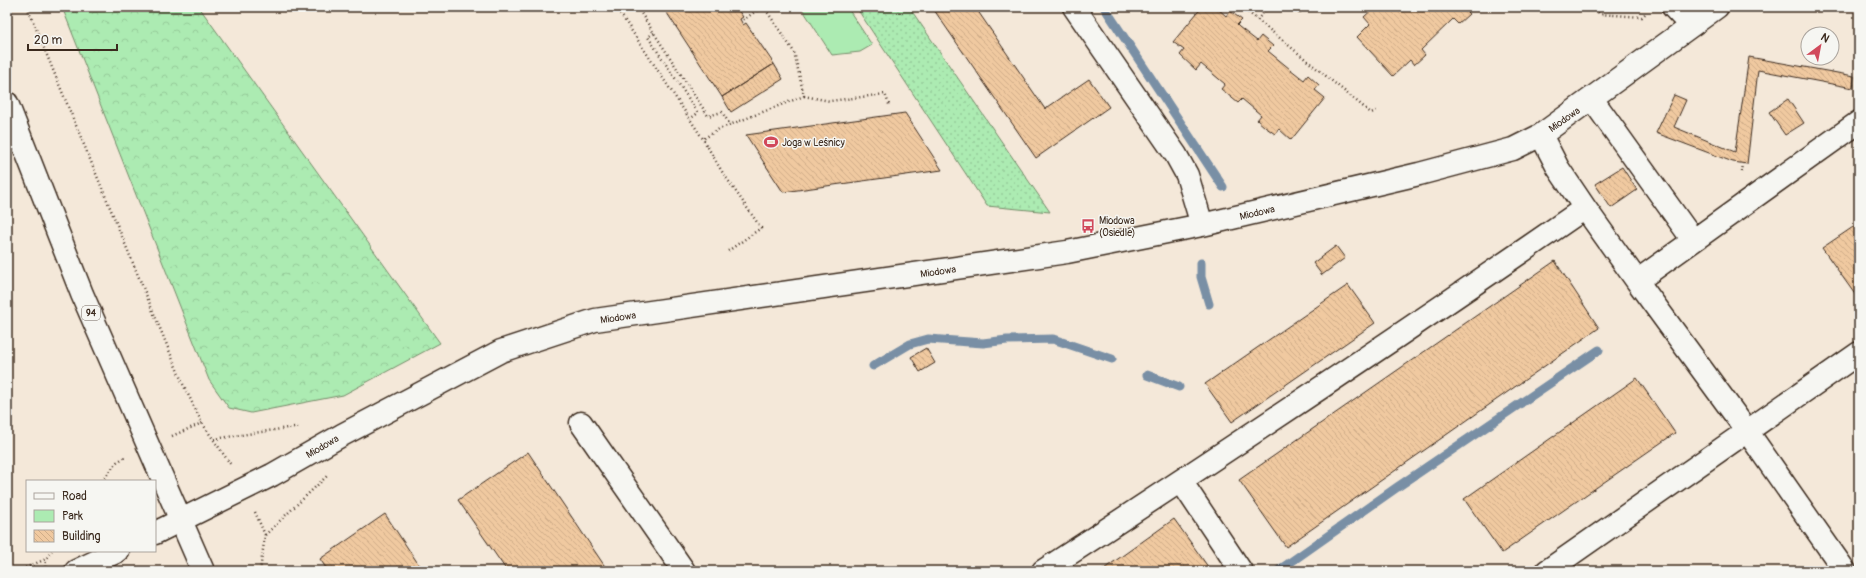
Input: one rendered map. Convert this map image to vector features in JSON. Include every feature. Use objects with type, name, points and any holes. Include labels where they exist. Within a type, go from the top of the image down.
[{"type":"street","points":[[1074,7],[1176,155],[1187,175],[1202,225]]},
{"type":"street","points":[[1673,7],[1691,26]]},
{"type":"street","name":"Miodowa","points":[[156,533],[272,474],[342,435],[501,351],[595,320],[1047,256],[1202,225],[1419,174],[1513,149],[1541,135],[1717,7]]},
{"type":"street","points":[[1592,99],[1693,240]]},
{"type":"street","name":"94","points":[[7,103],[82,294],[203,571]]},
{"type":"street","points":[[1637,281],[1859,122]]},
{"type":"street","points":[[1541,135],[1558,168],[1585,208],[1747,431],[1845,571]]},
{"type":"street","points":[[1044,571],[1181,482],[1451,301],[1585,208]]},
{"type":"street","points":[[1547,571],[1859,353]]},
{"type":"street","points":[[581,423],[684,571]]},
{"type":"street","points":[[1181,482],[1241,571]]},
{"type":"street","points":[[76,571],[116,552]]},
{"type":"path","points":[[27,7],[183,384],[202,423]]},
{"type":"path","points":[[616,7],[703,139],[721,170],[761,228],[728,250]]},
{"type":"path","points":[[637,7],[708,116],[722,112],[730,125]]},
{"type":"path","points":[[743,20],[763,7],[794,52],[804,96]]},
{"type":"path","points":[[1242,7],[1371,113],[1379,110]]},
{"type":"path","points":[[1257,20],[1268,7]]},
{"type":"path","points":[[1592,7],[1600,14],[1642,17]]},
{"type":"path","points":[[654,33],[648,37],[698,114],[690,119]]},
{"type":"path","points":[[1853,85],[1859,86]]},
{"type":"path","points":[[703,139],[730,125],[804,96],[830,101],[885,94],[890,107]]},
{"type":"path","points":[[1742,175],[1743,164]]},
{"type":"path","points":[[214,439],[302,426]]},
{"type":"path","points":[[103,480],[117,462],[126,456]]},
{"type":"path","points":[[265,535],[332,471]]},
{"type":"path","points":[[18,571],[46,559],[51,552]]},
{"type":"path","points":[[45,571],[46,559]]},
{"type":"green space","points":[[62,7],[199,7],[440,343],[343,395],[251,413],[229,408],[209,380]]},
{"type":"green space","points":[[801,7],[847,7],[872,45],[860,52],[832,55]]},
{"type":"green space","points":[[856,7],[909,7],[1050,212],[987,206]]},
{"type":"building","points":[[663,7],[736,7],[743,17],[740,19],[743,25],[746,23],[774,64],[722,97]]},
{"type":"building","points":[[932,7],[975,7],[1045,109],[1089,79],[1109,107],[1036,158]]},
{"type":"building","points":[[1202,7],[1216,7],[1226,16],[1230,11],[1242,20],[1237,25],[1239,27],[1257,41],[1261,36],[1273,46],[1268,51],[1304,80],[1308,75],[1319,85],[1315,90],[1325,98],[1291,140],[1279,129],[1275,134],[1265,127],[1257,120],[1261,115],[1242,99],[1238,103],[1221,89],[1225,84],[1201,64],[1196,70],[1180,55],[1184,50],[1173,42]]},
{"type":"building","points":[[1292,7],[1306,7],[1299,14]]},
{"type":"building","points":[[1375,7],[1385,7],[1387,9],[1388,7],[1466,7],[1464,9],[1469,14],[1458,24],[1453,19],[1421,50],[1425,55],[1414,65],[1410,60],[1393,76],[1357,37],[1370,24],[1364,17]]},
{"type":"building","points":[[1749,57],[1854,76],[1853,88],[1758,70],[1747,164],[1733,162],[1656,133],[1674,95],[1686,100],[1674,127],[1735,152]]},
{"type":"building","points":[[774,64],[783,79],[731,112],[722,97]]},
{"type":"building","points":[[1788,99],[1804,123],[1785,135],[1769,112]]},
{"type":"building","points":[[905,113],[942,170],[783,192],[746,135]]},
{"type":"building","points":[[1622,167],[1637,190],[1611,208],[1595,184]]},
{"type":"building","points":[[1859,223],[1859,300],[1822,248]]},
{"type":"building","points":[[1336,246],[1345,258],[1322,275],[1313,263]]},
{"type":"building","points":[[1555,261],[1599,328],[1286,547],[1239,480]]},
{"type":"building","points":[[1348,285],[1375,323],[1232,422],[1205,384]]},
{"type":"building","points":[[926,348],[935,363],[920,372],[911,357]]},
{"type":"building","points":[[1637,378],[1675,433],[1502,553],[1464,499]]},
{"type":"building","points":[[528,452],[608,571],[507,571],[458,500]]},
{"type":"building","points":[[385,514],[423,571],[328,571],[320,559]]},
{"type":"building","points":[[1174,519],[1211,571],[1101,571]]},
{"type":"waterway","points":[[1104,7],[1223,187]]},
{"type":"waterway","points":[[1201,263],[1201,277],[1209,304]]},
{"type":"waterway","points":[[873,366],[910,344],[928,339],[983,343],[1007,340],[1053,339],[1112,359]]},
{"type":"waterway","points":[[1278,571],[1396,488],[1599,350]]},
{"type":"waterway","points":[[1147,375],[1179,387]]},
{"type":"place","name":"Joga w Leśnicy","points":[[771,142]]},
{"type":"place","name":"Miodowa (Osiedle)","points":[[1088,226]]}]
